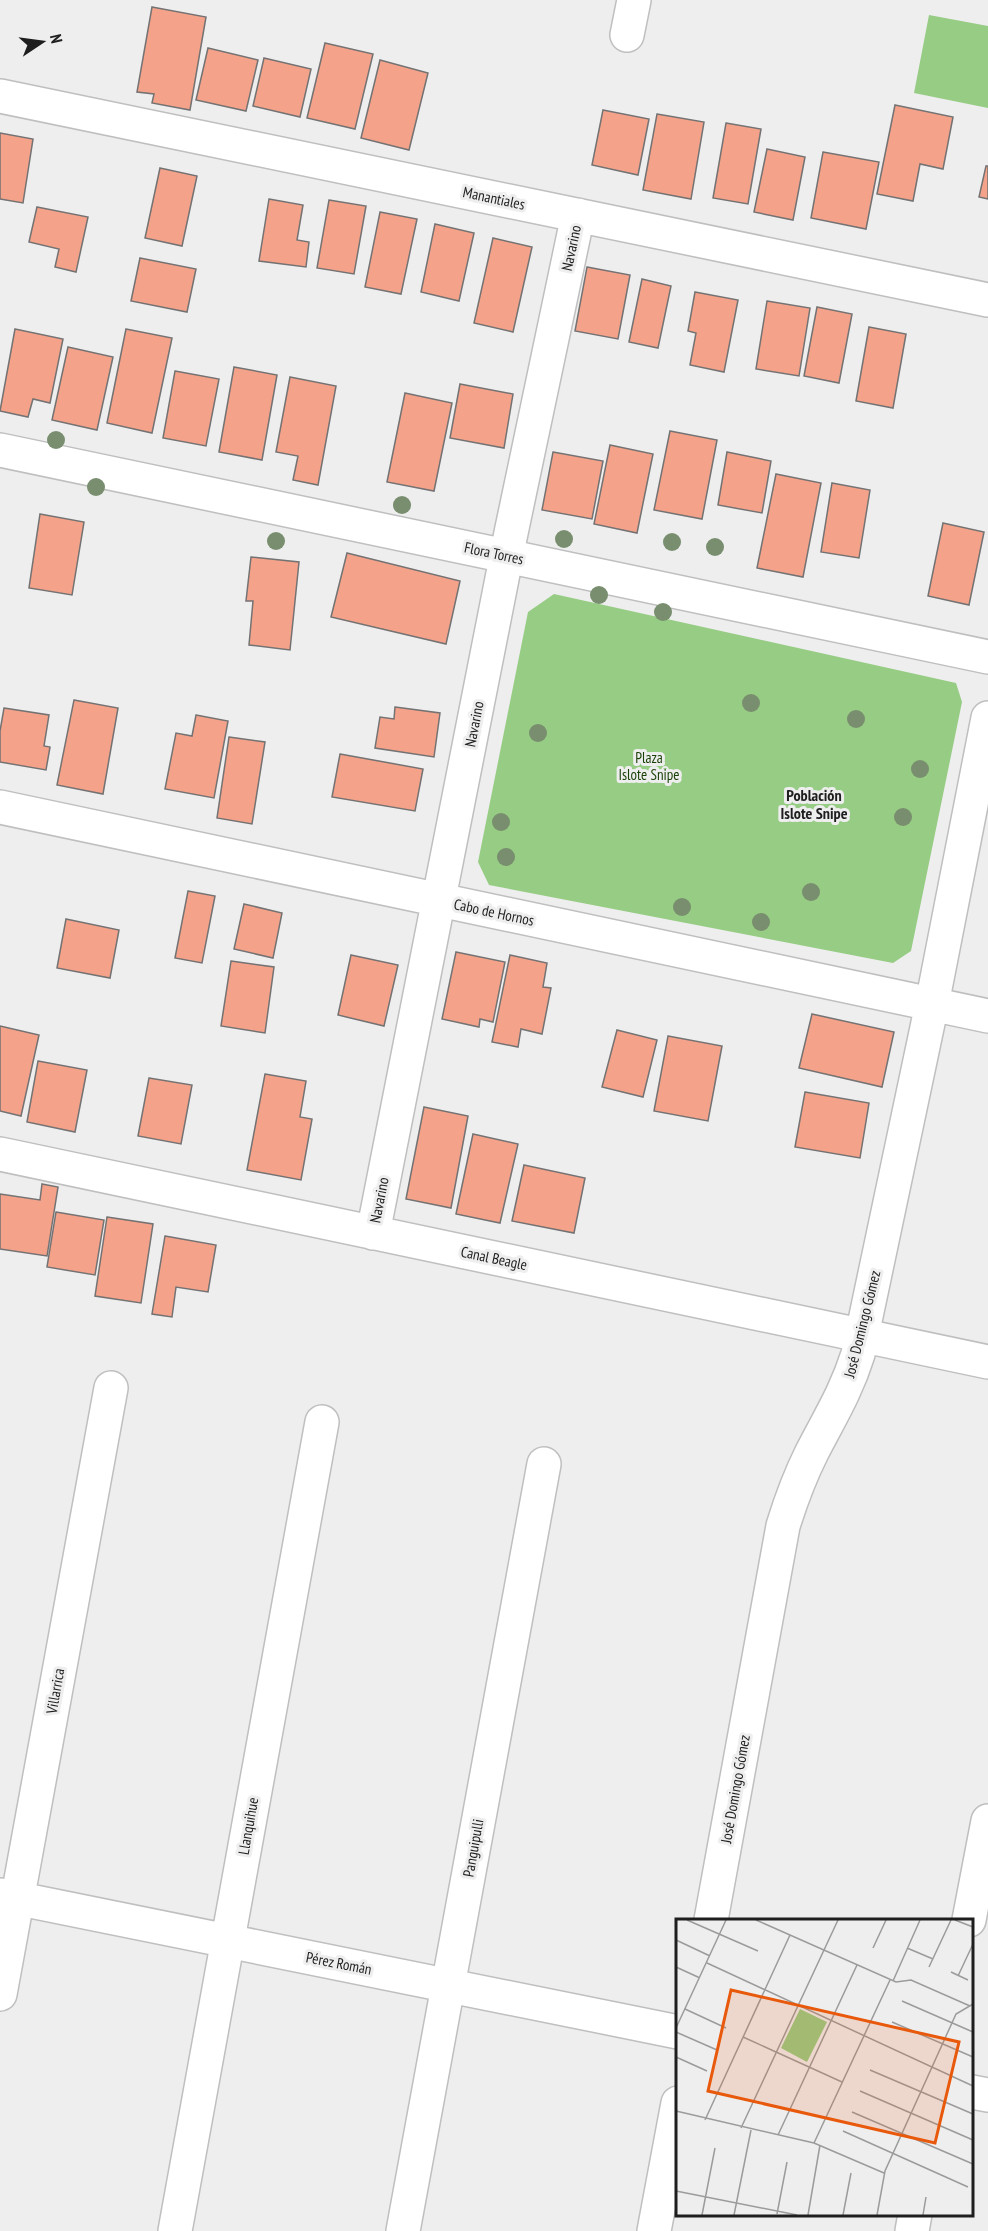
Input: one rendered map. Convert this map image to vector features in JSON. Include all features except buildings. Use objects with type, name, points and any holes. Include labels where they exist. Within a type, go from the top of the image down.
[{"type":"street","points":[[627,35],[634,0]]},
{"type":"street","name":"Manantiales","points":[[0,96],[988,300]]},
{"type":"street","name":"Navarino","points":[[373,1233],[507,556],[578,215]]},
{"type":"street","name":"Flora Torres","points":[[0,450],[988,657]]},
{"type":"street","name":"José Domingo Gómez","points":[[711,1919],[783,1526],[796,1488],[813,1450],[852,1375],[862,1336],[932,1004],[988,718]]},
{"type":"street","name":"Cabo de Hornos","points":[[0,807],[988,1016]]},
{"type":"street","name":"Canal Beagle","points":[[0,1154],[988,1362]]},
{"type":"street","name":"Villarrica","points":[[0,1994],[9,1897],[111,1388]]},
{"type":"street","name":"Llanquihue","points":[[175,2231],[322,1422]]},
{"type":"street","name":"Panguipulli","points":[[403,2231],[544,1464]]},
{"type":"street","points":[[969,1919],[988,1821]]},
{"type":"street","name":"Pérez Román","points":[[9,1897],[676,2032]]},
{"type":"street","points":[[973,2092],[988,2095]]},
{"type":"street","points":[[654,2231],[676,2114]]},
{"type":"street","points":[[912,2231],[915,2216]]},
{"type":"green space","points":[[929,15],[988,26],[988,108],[914,93]]},
{"type":"green space","name":"Plaza Islote Snipe","points":[[554,594],[956,683],[962,702],[911,951],[893,963],[489,885],[478,862],[528,612]]},
{"type":"district","name":"Población Islote Snipe","points":[[814,804]]}]
